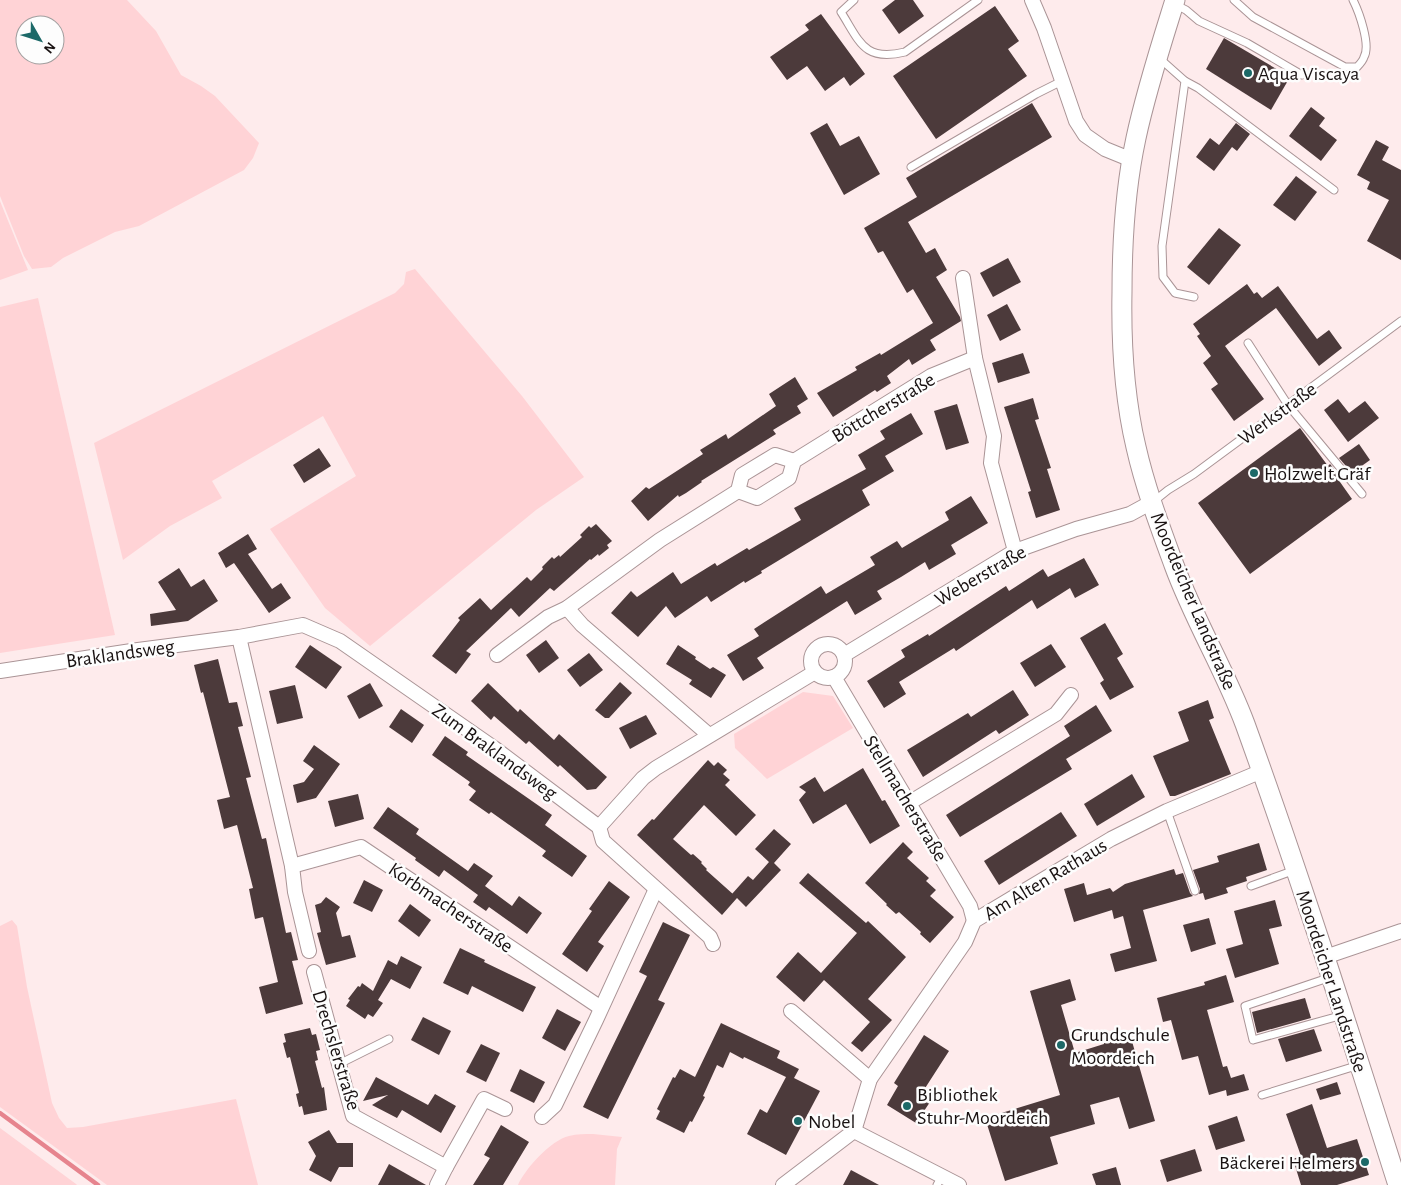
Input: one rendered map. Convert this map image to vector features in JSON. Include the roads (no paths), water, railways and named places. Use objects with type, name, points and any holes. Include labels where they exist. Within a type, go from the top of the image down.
[{"type":"main road","name":"Moordeicher Landstraße","points":[[1175,2],[1148,90],[1132,160],[1122,239],[1123,365],[1136,447],[1152,502],[1176,569],[1239,707],[1262,771],[1325,956],[1398,1185]]},
{"type":"street","points":[[1032,0],[1044,28],[1076,121],[1085,135],[1105,149],[1132,160]]},
{"type":"street","points":[[963,278],[975,358],[994,436],[991,463],[1014,551]]},
{"type":"street","name":"Böttcherstraße","points":[[794,461],[931,376],[975,358]]},
{"type":"street","points":[[497,655],[548,617],[567,608],[660,540],[738,492],[742,475],[775,454],[794,461],[789,478],[757,498],[738,492]]},
{"type":"street","name":"Weberstraße","points":[[844,656],[1014,551],[1076,529],[1130,514],[1152,502]]},
{"type":"street","points":[[567,608],[582,625],[709,735]]},
{"type":"street","name":"Zum Braklandsweg","points":[[240,637],[303,625],[340,641],[494,748],[598,827],[602,841],[710,937],[713,944]]},
{"type":"street","points":[[240,637],[292,866],[295,892],[309,951]]},
{"type":"street","name":"Braklandsweg","points":[[0,671],[240,637]]},
{"type":"street","points":[[827,644],[834,645],[840,649],[844,656],[845,664],[841,672],[834,677],[820,676],[815,672],[812,665],[814,651],[820,646],[827,644]]},
{"type":"street","points":[[598,827],[643,778],[680,752],[815,672]]},
{"type":"street","name":"Stellmacherstraße","points":[[834,677],[970,906],[974,921]]},
{"type":"street","points":[[909,804],[1056,714],[1071,695]]},
{"type":"street","name":"Am Alten Rathaus","points":[[854,1131],[870,1079],[965,942],[974,921],[1111,839],[1167,811],[1262,771]]},
{"type":"street","name":"Korbmacherstraße","points":[[292,866],[361,847],[601,1008]]},
{"type":"street","points":[[542,1117],[555,1105],[656,888]]},
{"type":"street","points":[[1325,956],[1401,931]]},
{"type":"street","name":"Drechslerstraße","points":[[314,972],[353,1116],[446,1167]]},
{"type":"street","points":[[791,1012],[870,1079]]},
{"type":"street","points":[[437,1185],[484,1099],[505,1109]]},
{"type":"street","points":[[783,1185],[854,1131],[939,1180],[959,1185]]},
{"type":"lane","points":[[854,0],[841,12],[865,49],[878,54],[892,55],[905,52],[978,0]]},
{"type":"lane","points":[[1234,0],[1253,17],[1344,67],[1357,67],[1366,56],[1360,13],[1353,0]]},
{"type":"lane","points":[[1175,2],[1199,21],[1247,43],[1302,75]]},
{"type":"lane","points":[[1158,56],[1185,80],[1334,190]]},
{"type":"lane","points":[[1185,80],[1162,246],[1164,277],[1175,293],[1194,297]]},
{"type":"lane","points":[[911,167],[1036,94],[1062,81]]},
{"type":"lane","name":"Werkstraße","points":[[1152,502],[1288,405],[1401,321]]},
{"type":"lane","points":[[1248,343],[1288,405],[1362,494]]},
{"type":"lane","points":[[1167,811],[1195,891]]},
{"type":"lane","points":[[1251,886],[1295,870]]},
{"type":"lane","points":[[1331,976],[1245,1006],[1253,1040],[1344,1015]]},
{"type":"lane","points":[[339,1064],[389,1039]]},
{"type":"lane","points":[[1262,1096],[1360,1065]]},
{"type":"waterway","points":[[0,1113],[98,1185]]},
{"type":"place","name":"Aqua Viscaya","points":[[1248,73]]},
{"type":"place","name":"Holzwelt Gräf","points":[[1254,473]]},
{"type":"place","name":"Grundschule Moordeich","points":[[1061,1045]]},
{"type":"place","name":"Bibliothek Stuhr-Moordeich","points":[[907,1106]]},
{"type":"place","name":"Nobel","points":[[798,1121]]},
{"type":"place","name":"Bäckerei Helmers","points":[[1365,1162]]}]
